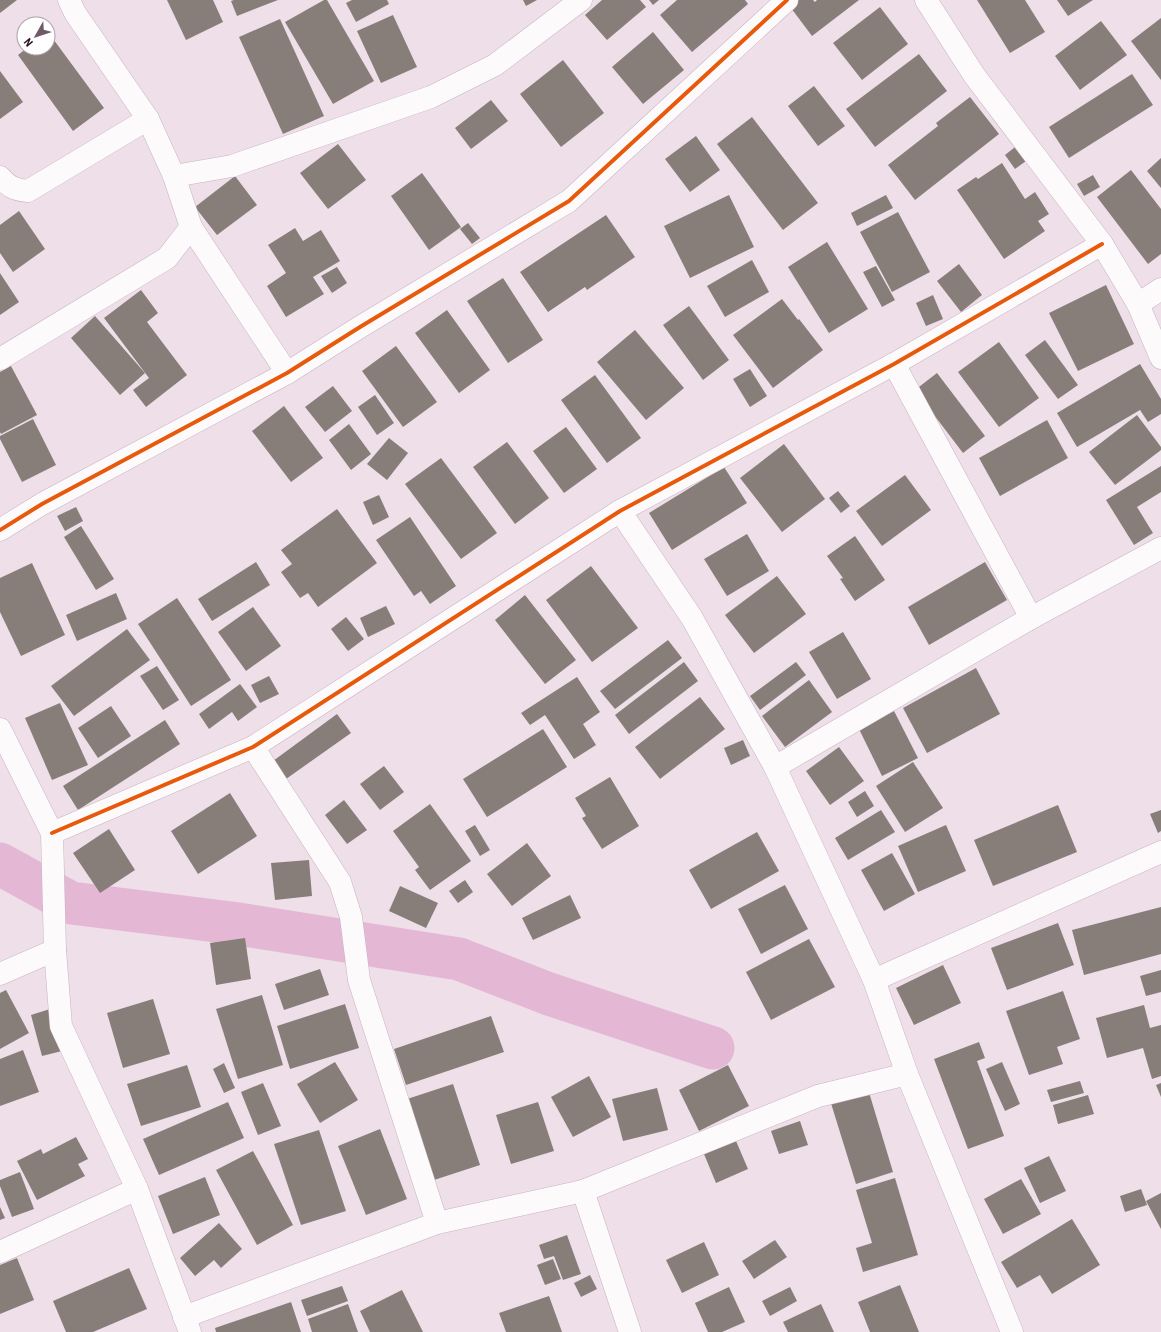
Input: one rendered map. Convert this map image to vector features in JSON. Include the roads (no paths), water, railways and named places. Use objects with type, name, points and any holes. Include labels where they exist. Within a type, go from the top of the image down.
[{"type":"street","points":[[69,0],[75,13],[148,119],[174,176],[191,227],[287,373]]},
{"type":"street","points":[[174,176],[232,166],[431,97],[495,65],[581,0]]},
{"type":"street","points":[[0,530],[42,504],[287,373],[360,327],[570,201],[787,0]]},
{"type":"street","points":[[926,0],[974,75],[1102,244],[1138,304],[1161,358]]},
{"type":"street","points":[[0,177],[5,183],[16,190],[28,191],[148,119]]},
{"type":"street","points":[[0,359],[167,258],[191,227]]},
{"type":"street","points":[[52,832],[253,747],[620,511],[894,364],[1102,244]]},
{"type":"street","points":[[1138,304],[1161,289]]},
{"type":"street","points":[[894,364],[1031,618]]},
{"type":"street","points":[[620,511],[692,618],[775,767],[874,980],[907,1074],[1012,1332]]},
{"type":"street","points":[[775,767],[1031,618],[1161,548]]},
{"type":"street","points":[[0,729],[52,832],[55,950],[61,1026],[137,1190],[187,1324],[437,1223],[583,1191],[818,1096],[907,1074]]},
{"type":"street","points":[[253,747],[340,882],[351,917],[359,980],[437,1223]]},
{"type":"street","points":[[874,980],[1160,854]]},
{"type":"street","points":[[0,974],[55,950]]},
{"type":"street","points":[[0,1252],[137,1190]]},
{"type":"street","points":[[583,1191],[630,1332]]},
{"type":"waterway","points":[[0,864],[71,903],[232,923],[459,959],[549,994],[713,1048]]}]
